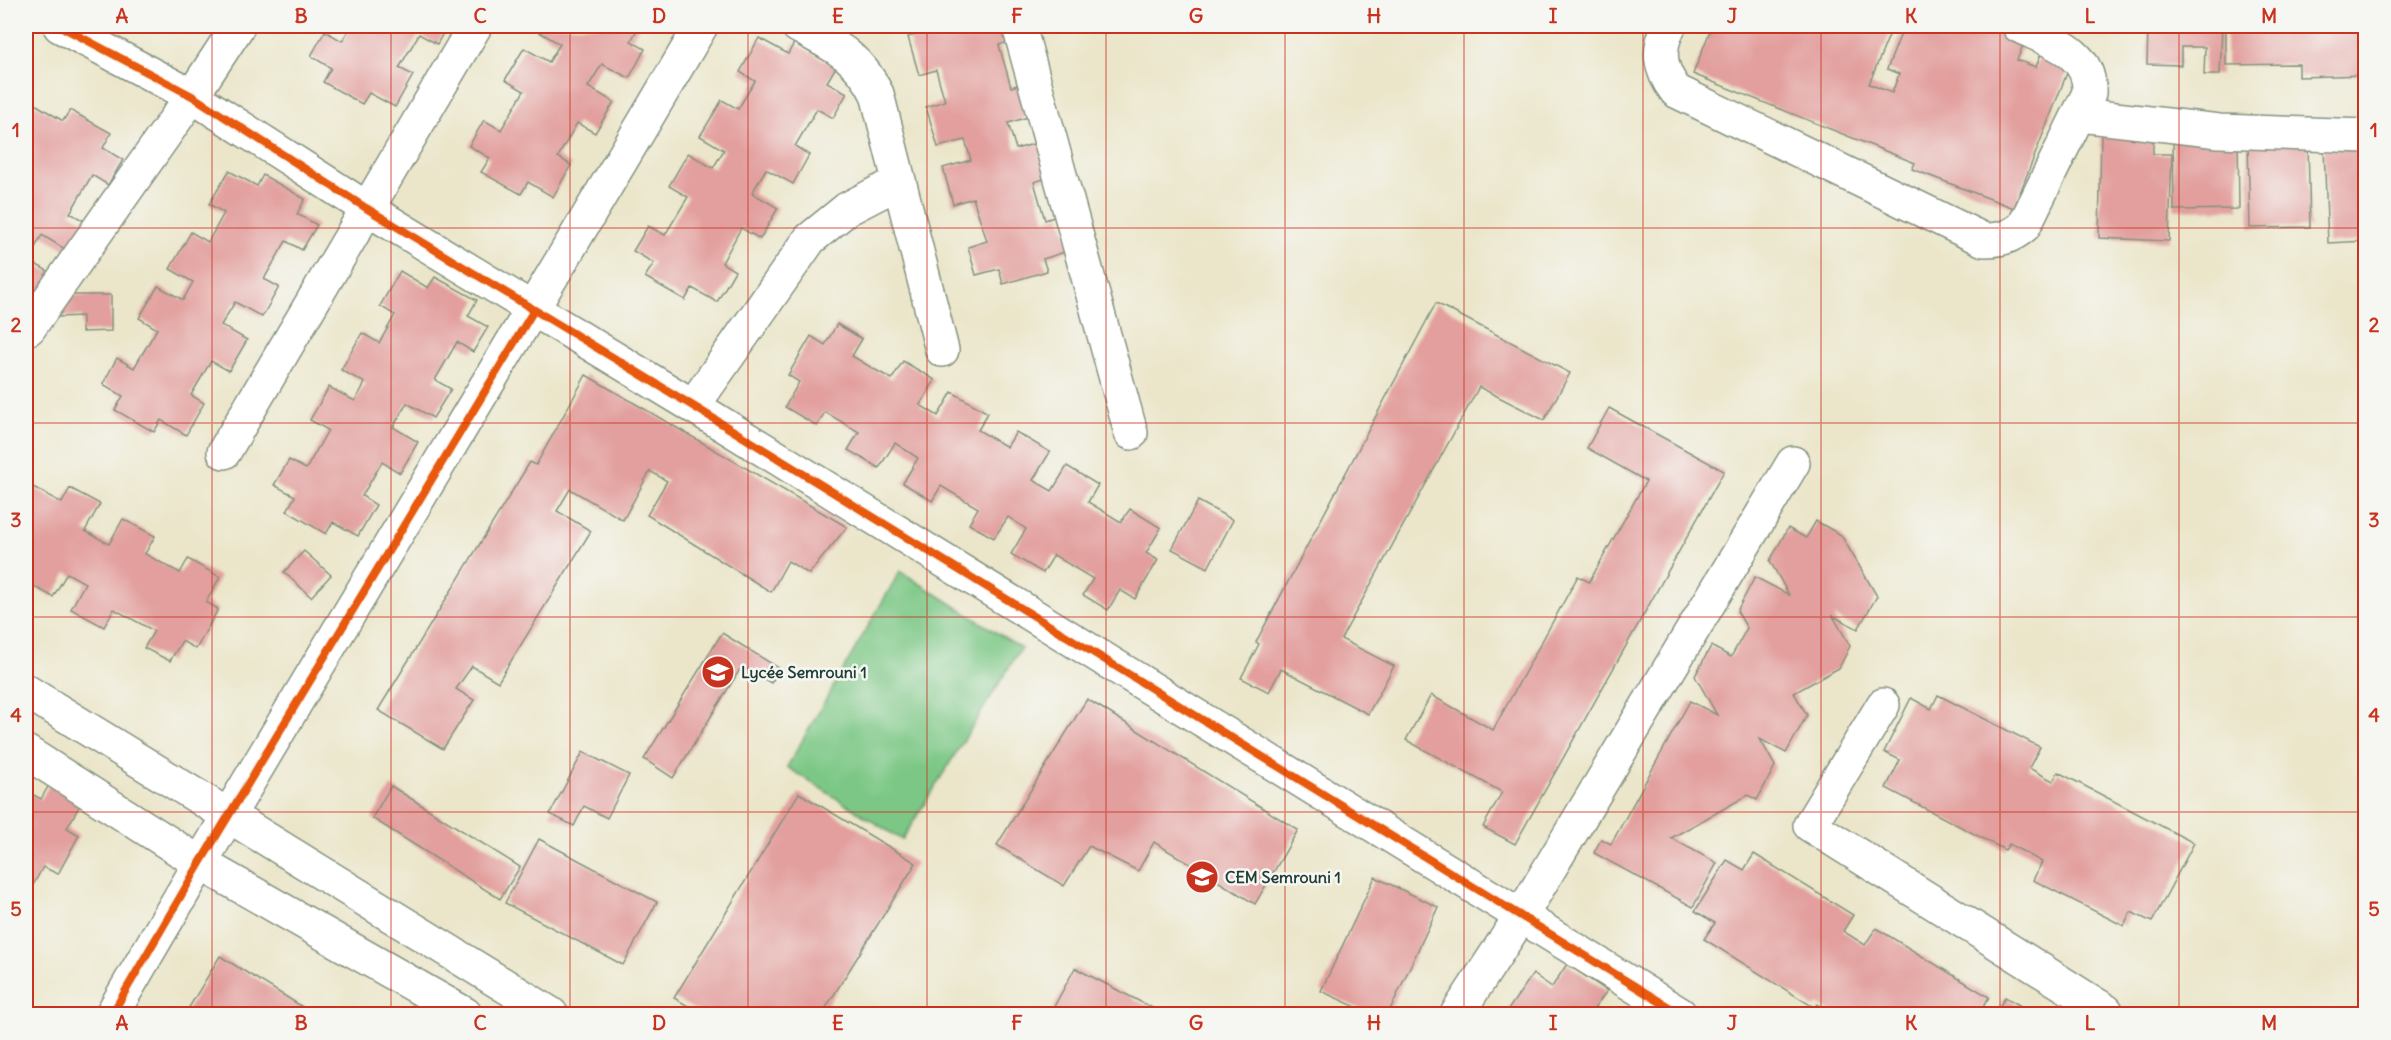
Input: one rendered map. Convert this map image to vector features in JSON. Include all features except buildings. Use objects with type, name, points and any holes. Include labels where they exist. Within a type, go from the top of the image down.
[{"type":"street","points":[[60,26],[192,96],[366,208],[693,406],[1680,1014]]},
{"type":"street","points":[[29,328],[192,96],[238,26]]},
{"type":"street","points":[[224,452],[475,26]]},
{"type":"street","points":[[112,1014],[200,863],[534,310],[701,26]]},
{"type":"street","points":[[798,26],[858,62],[869,76],[878,94],[942,350]]},
{"type":"street","points":[[1019,26],[1131,433]]},
{"type":"street","points":[[1669,26],[1661,46],[1660,60],[1665,77],[1676,91],[1984,240],[2006,237],[2024,226],[2089,93],[2090,80],[2086,67],[2070,51],[2019,26]]},
{"type":"street","points":[[2080,115],[2219,131],[2366,136]]},
{"type":"street","points":[[693,406],[810,239],[847,209],[899,182]]},
{"type":"street","points":[[1457,1014],[1521,916],[1793,463]]},
{"type":"street","points":[[26,691],[551,1014]]},
{"type":"street","points":[[1883,705],[1810,825],[2106,1011],[2104,1014]]},
{"type":"street","points":[[26,752],[200,863],[465,1014]]},
{"type":"green space","points":[[900,571],[1021,648],[902,840],[787,767]]},
{"type":"cycle path","points":[[60,26],[192,96],[366,208],[693,406],[1680,1014]]},
{"type":"cycle path","points":[[112,1014],[200,863],[534,310]]},
{"type":"place","name":"Lycée Semrouni 1","points":[[718,672]]},
{"type":"place","name":"CEM Semrouni 1","points":[[1202,877]]}]
